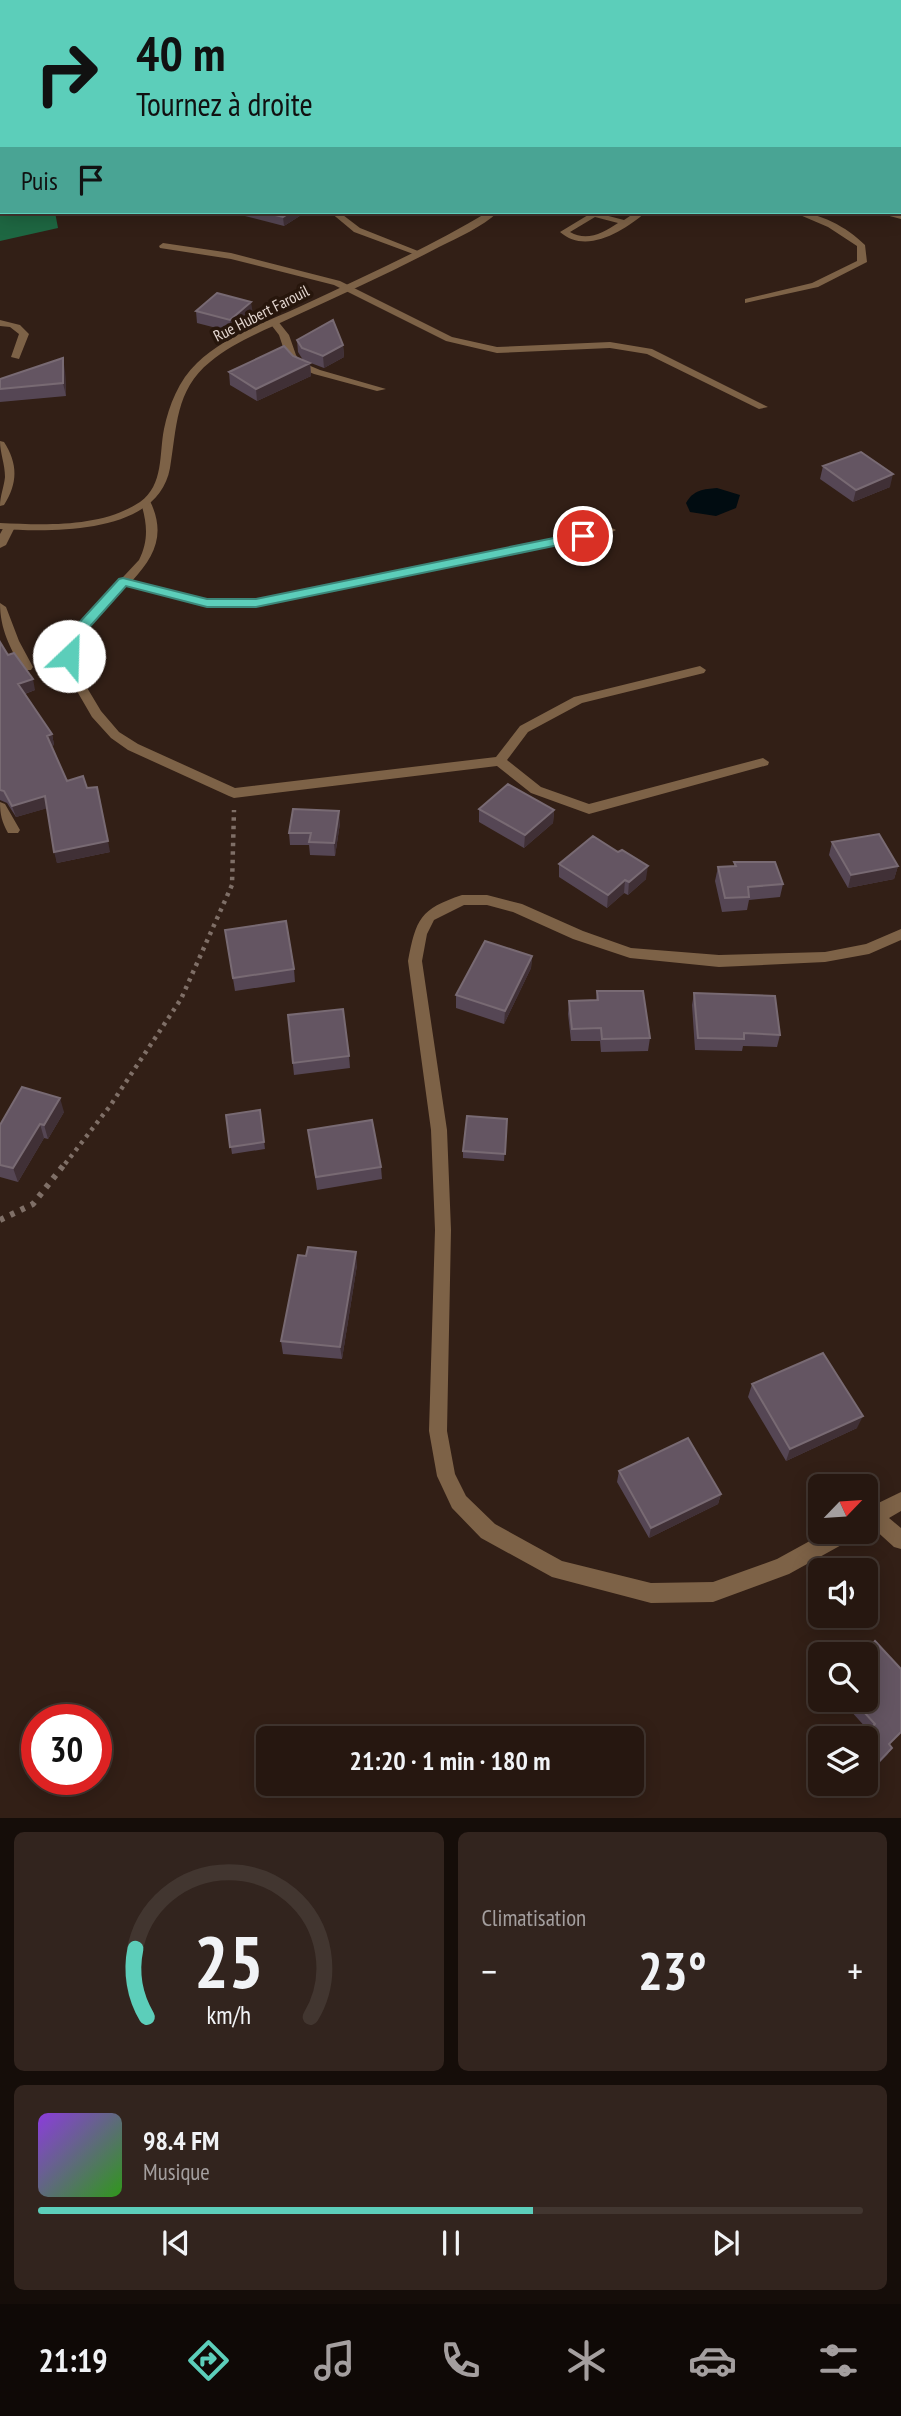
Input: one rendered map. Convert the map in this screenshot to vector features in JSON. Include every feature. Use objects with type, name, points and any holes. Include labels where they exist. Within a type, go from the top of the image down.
[{"type":"street","points":[[337,214],[357,230],[419,253]]},
{"type":"street","name":"Rue Hubert Farouil","points":[[146,503],[158,490],[166,466],[169,429],[186,381],[204,361],[274,322],[419,253],[491,214]]},
{"type":"street","points":[[623,222],[594,214],[564,232],[576,240],[589,242],[638,214]]},
{"type":"street","points":[[748,301],[815,285],[862,262],[861,245],[842,229],[804,214]]},
{"type":"street","points":[[163,246],[231,256],[348,287],[449,340],[497,350],[610,345],[649,351],[763,407]]},
{"type":"street","points":[[274,322],[284,335],[291,356],[298,364],[317,372],[381,389]]},
{"type":"street","points":[[0,323],[21,329],[24,334],[16,357]]},
{"type":"street","points":[[0,444],[10,461],[11,480],[0,503]]},
{"type":"street","points":[[0,545],[4,527],[107,520],[129,513],[146,503],[154,529],[152,546],[144,561],[71,640],[69,656],[80,686],[96,715],[115,735],[133,747],[234,793],[500,761],[536,790],[589,809],[763,762]]},
{"type":"street","points":[[123,582],[207,603],[256,603],[610,530]]},
{"type":"street","points":[[0,607],[27,667]]},
{"type":"street","points":[[500,761],[524,729],[578,700],[699,670]]},
{"type":"street","points":[[0,807],[13,830]]},
{"type":"street","points":[[823,1544],[782,1567],[713,1592],[650,1592],[559,1570],[488,1531],[459,1502],[446,1476],[438,1431],[443,1230],[439,1130],[415,961],[421,934],[429,916],[462,900],[487,900],[517,908],[578,935],[631,953],[719,961],[825,957],[869,948],[901,934]]},
{"type":"street","points":[[878,1514],[901,1501]]},
{"type":"street","points":[[878,1524],[901,1540]]},
{"type":"path","points":[[0,1220],[33,1204],[110,1106],[181,999],[232,886],[234,793]]},
{"type":"green space","points":[[0,214],[55,214],[58,228],[0,241]]},
{"type":"shaded area","points":[[717,488],[740,495],[736,508],[716,516],[690,512],[686,503],[692,495]]},
{"type":"building","points":[[217,293],[251,302],[230,320],[196,311]]},
{"type":"building","points":[[333,320],[343,345],[323,356],[302,348],[297,340]]},
{"type":"building","points":[[284,346],[293,356],[310,363],[256,389],[229,372]]},
{"type":"building","points":[[63,358],[63,383],[0,389],[0,379]]},
{"type":"building","points":[[861,452],[893,474],[856,490],[823,466]]},
{"type":"building","points":[[0,642],[8,655],[14,653],[33,679],[18,684],[52,734],[47,736],[67,781],[83,776],[87,788],[97,787],[108,841],[54,852],[45,796],[12,806],[4,791],[0,790]]},
{"type":"building","points":[[508,784],[554,810],[525,835],[479,809]]},
{"type":"building","points":[[293,809],[339,811],[334,843],[309,842],[311,833],[289,833]]},
{"type":"building","points":[[879,834],[898,866],[851,875],[832,842]]},
{"type":"building","points":[[593,836],[648,866],[629,882],[625,880],[608,895],[559,864]]},
{"type":"building","points":[[734,862],[775,862],[783,884],[748,887],[749,897],[725,898],[718,867],[736,866]]},
{"type":"building","points":[[286,921],[294,969],[233,978],[225,930]]},
{"type":"building","points":[[485,941],[532,956],[505,1011],[456,995]]},
{"type":"building","points":[[597,991],[643,991],[650,1038],[602,1039],[601,1028],[572,1029],[569,1001],[598,1000]]},
{"type":"building","points":[[694,993],[775,996],[780,1035],[744,1033],[744,1039],[698,1038]]},
{"type":"building","points":[[343,1009],[349,1056],[293,1063],[288,1015]]},
{"type":"building","points":[[22,1087],[60,1098],[44,1125],[40,1124],[13,1168],[0,1165],[0,1125]]},
{"type":"building","points":[[260,1110],[264,1142],[230,1147],[226,1115]]},
{"type":"building","points":[[467,1116],[507,1119],[505,1154],[463,1151]]},
{"type":"building","points":[[372,1120],[381,1167],[316,1177],[308,1130]]},
{"type":"building","points":[[308,1247],[356,1252],[340,1347],[281,1341],[298,1255],[306,1256]]},
{"type":"building","points":[[823,1353],[863,1416],[790,1449],[752,1384]]},
{"type":"building","points":[[688,1438],[721,1494],[651,1528],[619,1471]]},
{"type":"building","points":[[878,1644],[901,1669],[901,1732],[889,1744],[892,1748],[878,1763],[878,1726],[873,1726],[875,1724],[864,1712],[878,1712]]},
{"type":"route","points":[[69,656],[71,640],[85,621],[123,582],[207,603],[256,603],[316,593],[583,536]]}]
